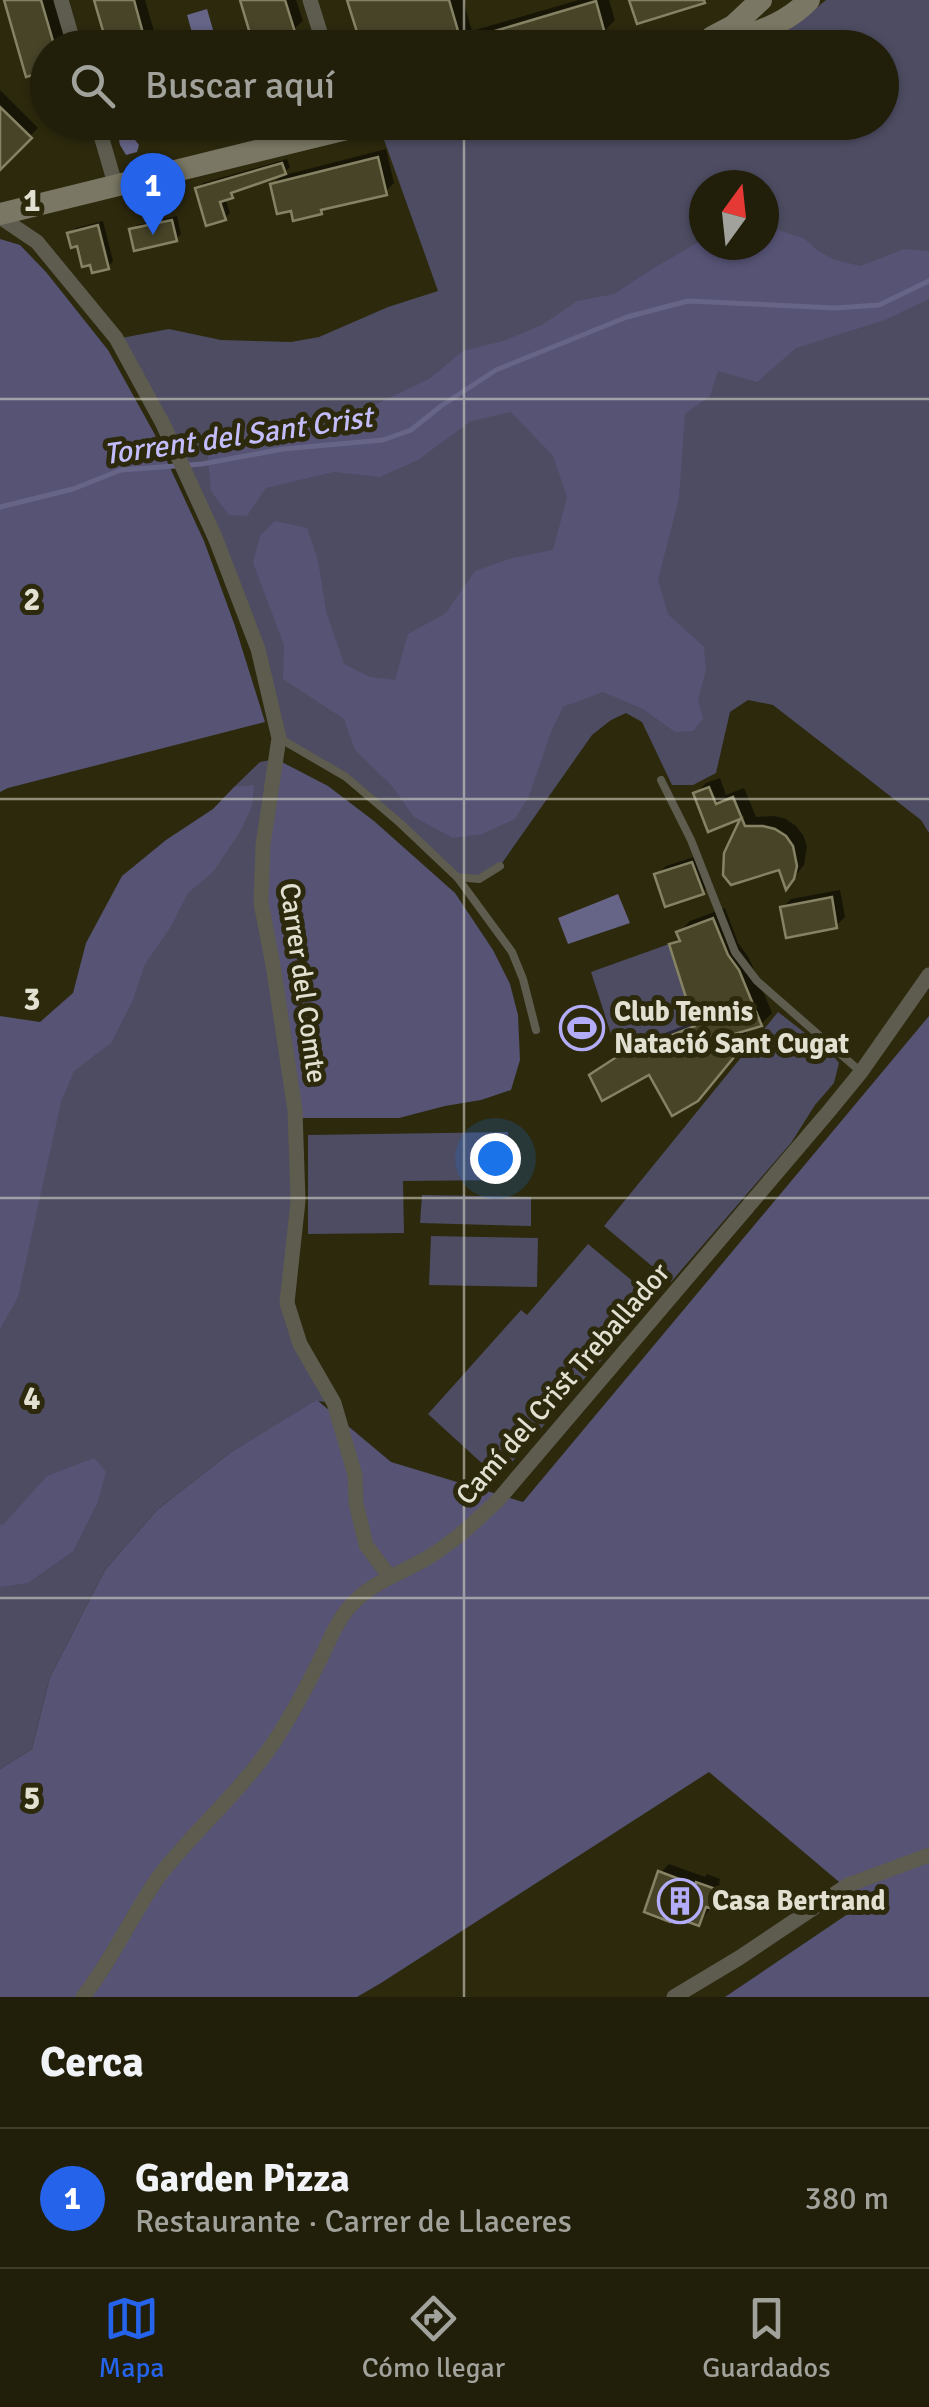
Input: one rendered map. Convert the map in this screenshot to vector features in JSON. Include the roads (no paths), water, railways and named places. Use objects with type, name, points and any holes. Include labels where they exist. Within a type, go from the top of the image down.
[{"type":"main road","points":[[725,30],[761,0]]},
{"type":"main road","points":[[772,0],[782,8],[807,4]]},
{"type":"main road","points":[[762,30],[807,4]]},
{"type":"main road","points":[[0,215],[293,140]]},
{"type":"street","points":[[62,0],[70,30]]},
{"type":"street","points":[[310,0],[320,30]]},
{"type":"street","points":[[102,140],[116,187]]},
{"type":"street","name":"Carrer del Comte","points":[[0,215],[37,242],[116,338],[163,424],[214,537],[258,649],[279,738],[263,845],[261,903],[295,1110],[298,1201],[287,1303],[300,1344],[334,1403],[355,1475],[356,1502],[366,1545],[389,1576]]},
{"type":"street","name":"Camí del Crist Treballador","points":[[83,1997],[157,1879],[272,1745],[346,1611],[362,1594],[389,1576],[434,1554],[499,1499],[861,1072],[929,975]]},
{"type":"street","points":[[674,1997],[848,1885],[929,1855]]},
{"type":"lane","points":[[279,738],[346,776],[457,877],[512,952],[524,979],[536,1030]]},
{"type":"lane","points":[[661,780],[691,840],[735,952],[758,981],[861,1072]]},
{"type":"lane","points":[[457,877],[479,878],[500,866]]},
{"type":"waterway","name":"Torrent del Sant Crist","points":[[0,507],[73,489],[121,470],[202,464],[283,449],[383,440],[411,430],[496,370],[627,317],[688,301],[835,308],[879,305],[929,281]]},
{"type":"place","name":"Garden Pizza","points":[[153,235]]},
{"type":"place","name":"Club Tennis Natació Sant Cugat","points":[[582,1028]]},
{"type":"place","name":"Casa Bertrand","points":[[680,1901]]}]
